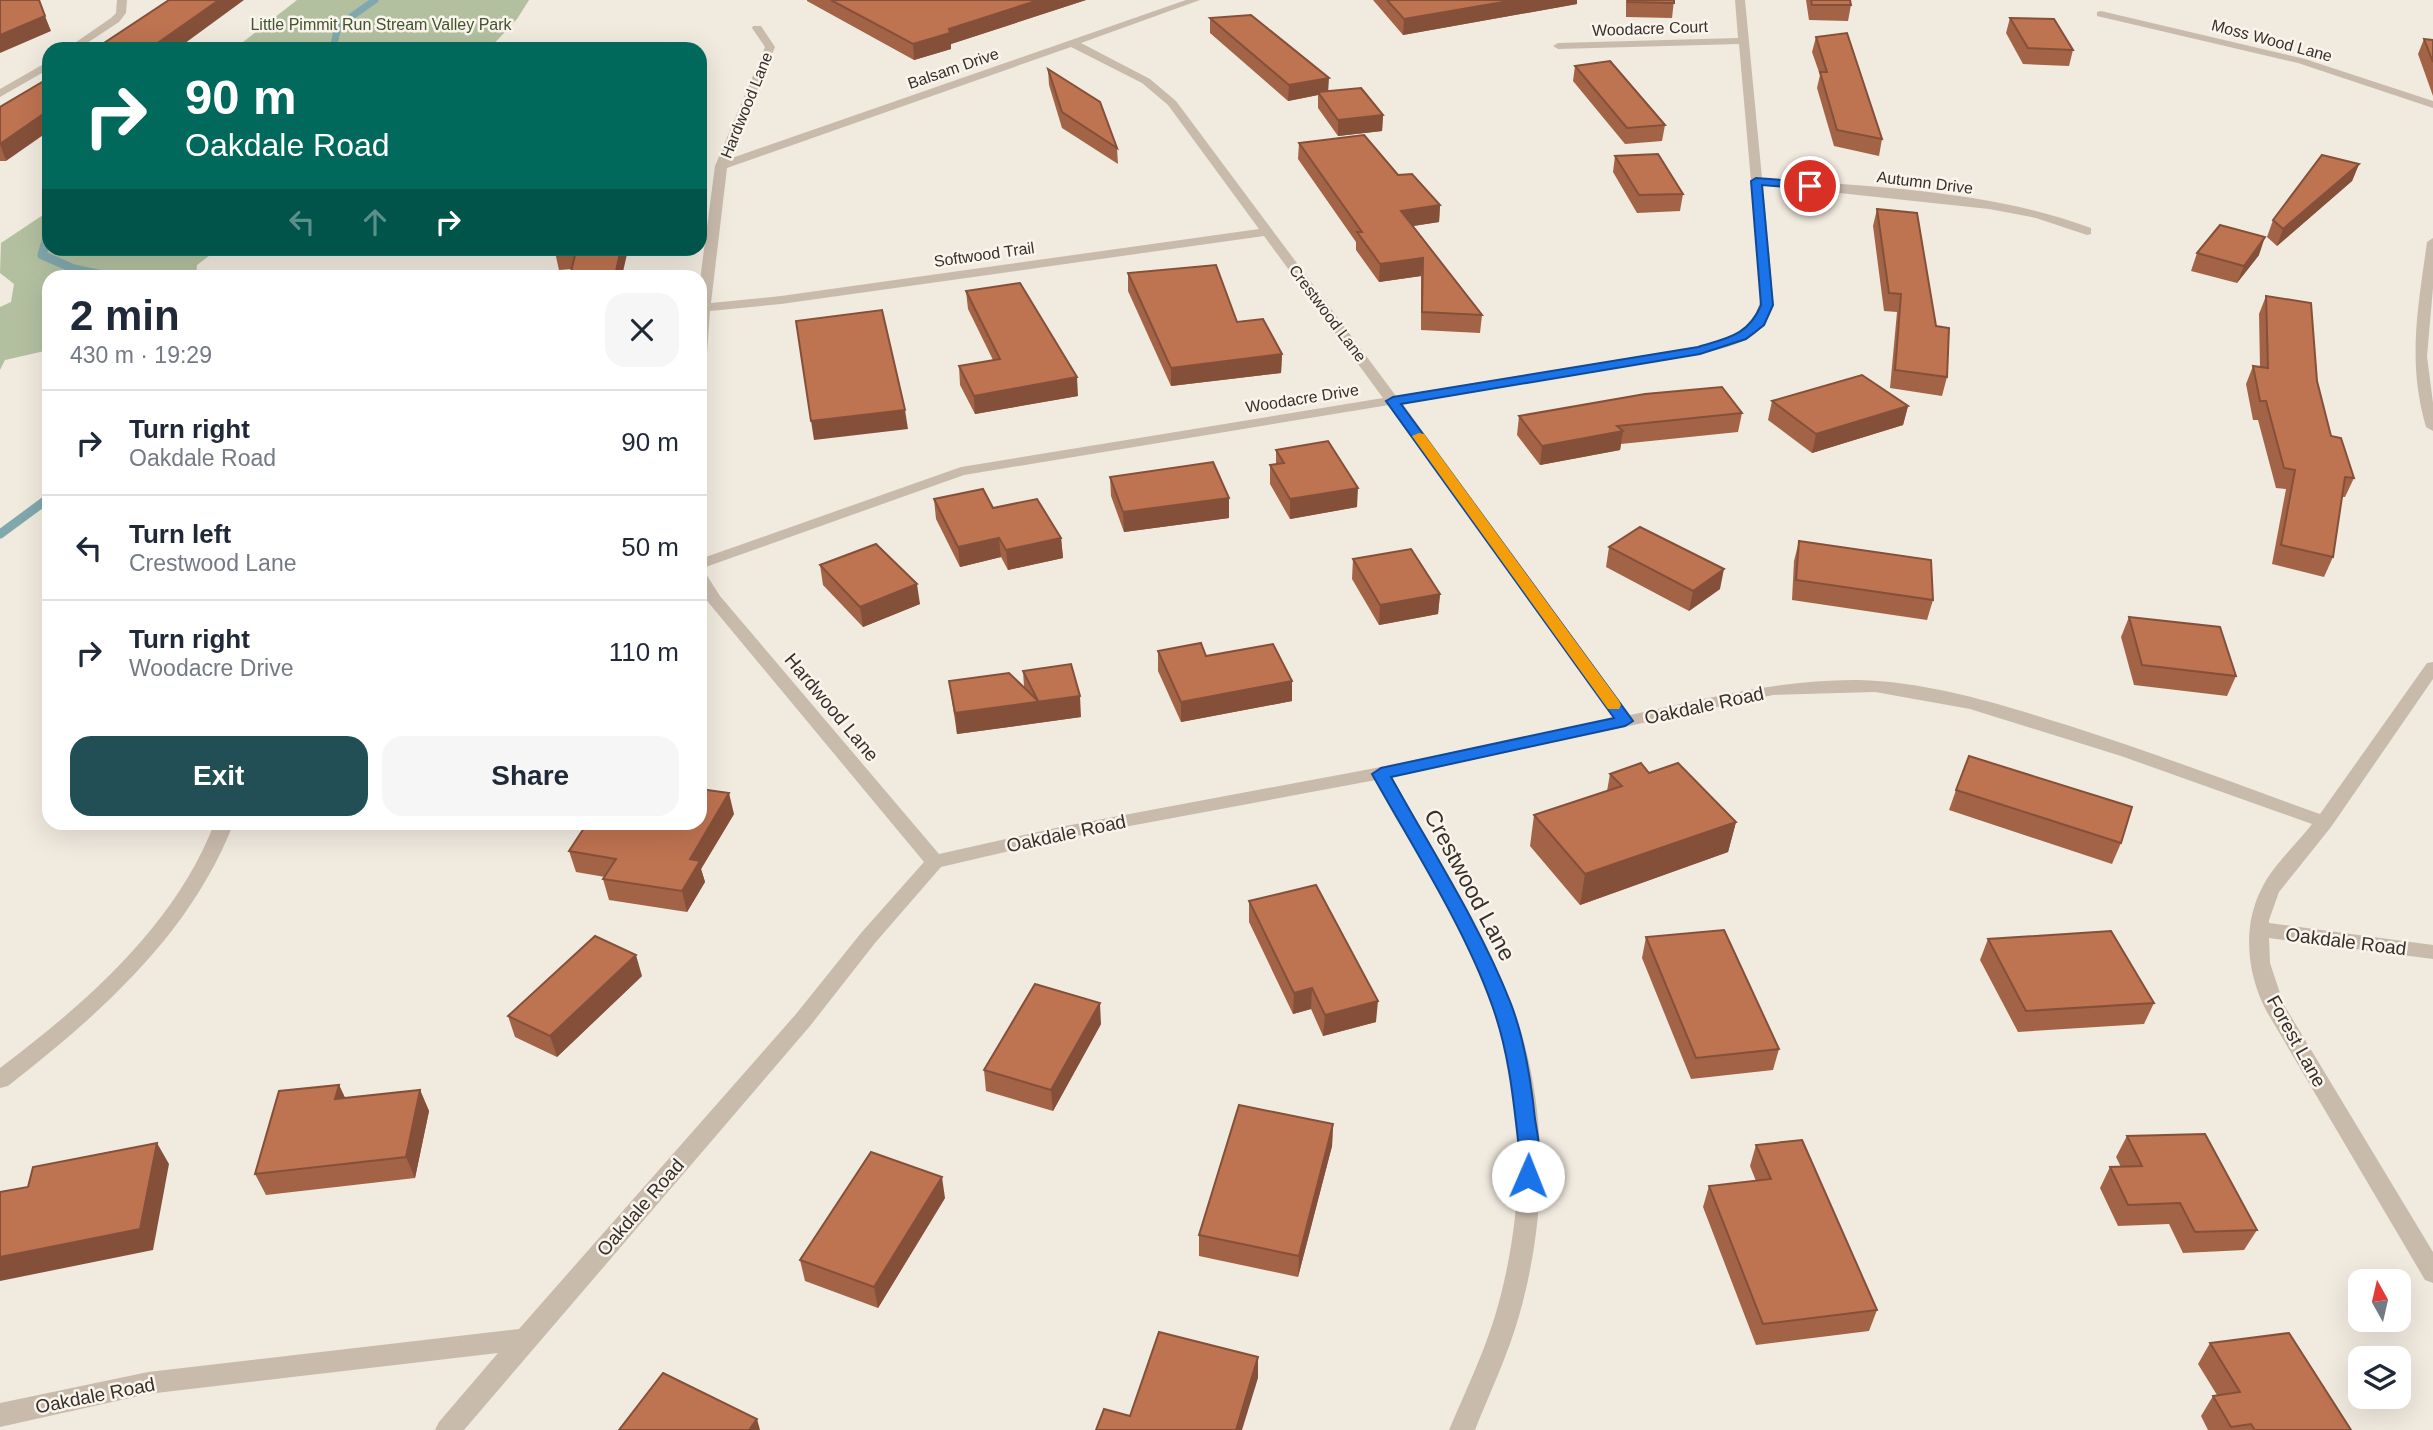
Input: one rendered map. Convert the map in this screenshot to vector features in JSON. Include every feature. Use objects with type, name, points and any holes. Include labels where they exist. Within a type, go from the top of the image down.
[{"type":"street","points":[[82,42],[115,20],[121,13],[122,0]]},
{"type":"street","name":"Balsam Drive","points":[[721,166],[1195,0]]},
{"type":"street","name":"Woodacre Drive","points":[[707,562],[961,471],[1700,350],[1742,337],[1759,323],[1767,305],[1740,0]]},
{"type":"street","name":"Moss Wood Lane","points":[[2101,14],[2264,51],[2433,105]]},
{"type":"street","name":"Hardwood Lane","points":[[707,283],[721,166],[739,117],[769,53],[770,43],[757,27]]},
{"type":"street","name":"Woodacre Court","points":[[1558,46],[1744,41]]},
{"type":"street","name":"Crestwood Lane","points":[[1072,43],[1131,71],[1160,91],[1185,119],[1625,721]]},
{"type":"street","points":[[0,94],[42,68]]},
{"type":"street","name":"Autumn Drive","points":[[1756,181],[1881,192],[2000,208],[2051,218],[2087,231]]},
{"type":"street","name":"Softwood Trail","points":[[707,308],[781,300],[1268,232]]},
{"type":"street","points":[[2433,242],[2420,321],[2419,365],[2426,407],[2433,427]]},
{"type":"street","name":"Hardwood Lane","points":[[707,588],[935,862]]},
{"type":"street","name":"Forest Lane","points":[[2433,667],[2324,822],[2270,890],[2259,929],[2260,963],[2274,1006],[2433,1273]]},
{"type":"street","name":"Oakdale Road","points":[[0,1415],[148,1383],[526,1339],[803,1020],[868,938],[935,862],[1060,833],[1381,774],[1625,721],[1787,689],[1829,685],[1887,687],[1936,694],[2006,711],[2324,822]]},
{"type":"street","name":"Crestwood Lane","points":[[1381,774],[1479,954],[1502,1005],[1522,1086],[1529,1149],[1525,1231],[1507,1317],[1462,1430]]},
{"type":"street","points":[[0,1080],[80,1013],[154,941],[198,885],[222,830]]},
{"type":"street","name":"Oakdale Road","points":[[2259,929],[2433,952]]},
{"type":"street","points":[[449,1430],[526,1339]]},
{"type":"green space","name":"Little Pimmit Run Stream Valley Park","points":[[297,0],[529,0],[517,19],[496,42],[243,42]]},
{"type":"green space","points":[[42,216],[42,256],[209,256],[197,265],[197,270],[42,270],[42,352],[5,360],[0,370],[0,307],[11,302],[14,284],[0,273],[1,243]]},
{"type":"building","points":[[0,0],[39,0],[45,16],[0,35]]},
{"type":"building","points":[[169,0],[219,0],[159,42],[106,42]]},
{"type":"building","points":[[831,0],[1039,0],[949,29],[950,33],[913,44]]},
{"type":"building","points":[[1387,0],[1515,0],[1404,19]]},
{"type":"building","points":[[1674,0],[1674,3],[1628,2]]},
{"type":"building","points":[[1811,0],[1850,0],[1851,5],[1812,5]]},
{"type":"building","points":[[1251,15],[1329,78],[1289,85],[1210,18]]},
{"type":"building","points":[[2010,18],[2054,19],[2073,50],[2028,48]]},
{"type":"building","points":[[1847,33],[1882,139],[1837,130],[1820,72],[1827,72],[1816,37]]},
{"type":"building","points":[[2424,39],[2433,40],[2433,62]]},
{"type":"building","points":[[1610,61],[1665,125],[1627,128],[1575,66]]},
{"type":"building","points":[[1048,69],[1100,102],[1117,148],[1062,112]]},
{"type":"building","points":[[42,82],[42,115],[0,144],[0,107]]},
{"type":"building","points":[[1361,88],[1383,115],[1338,120],[1318,92]]},
{"type":"building","points":[[1364,135],[1398,175],[1412,174],[1440,205],[1401,211],[1482,315],[1422,312],[1423,258],[1380,264],[1357,232],[1362,232],[1299,143]]},
{"type":"building","points":[[1658,154],[1683,194],[1639,195],[1615,156]]},
{"type":"building","points":[[2322,155],[2359,164],[2283,229],[2273,220]]},
{"type":"building","points":[[1877,209],[1917,213],[1936,326],[1949,328],[1947,377],[1895,370],[1901,294],[1889,293]]},
{"type":"building","points":[[2220,225],[2265,237],[2244,266],[2197,253]]},
{"type":"building","points":[[575,256],[619,256],[616,270],[571,270]]},
{"type":"building","points":[[1216,265],[1237,322],[1263,319],[1282,354],[1171,368],[1128,273]]},
{"type":"building","points":[[1020,283],[1077,377],[974,396],[959,366],[1000,359],[966,291]]},
{"type":"building","points":[[2266,296],[2311,303],[2317,381],[2331,436],[2341,438],[2354,478],[2345,477],[2333,557],[2281,545],[2295,470],[2284,468],[2266,401],[2260,401],[2253,366],[2268,368]]},
{"type":"building","points":[[882,310],[905,410],[811,421],[796,321]]},
{"type":"building","points":[[1862,375],[1908,406],[1816,434],[1772,401]]},
{"type":"building","points":[[1722,387],[1742,413],[1617,426],[1623,431],[1542,446],[1519,416],[1645,394]]},
{"type":"building","points":[[1328,441],[1358,488],[1290,499],[1270,465],[1284,463],[1276,450]]},
{"type":"building","points":[[1213,462],[1229,498],[1123,512],[1110,477]]},
{"type":"building","points":[[983,489],[993,508],[1037,499],[1061,538],[1006,550],[999,538],[958,547],[934,499]]},
{"type":"building","points":[[1640,527],[1724,569],[1693,591],[1609,547]]},
{"type":"building","points":[[1799,541],[1931,560],[1933,600],[1796,580]]},
{"type":"building","points":[[876,544],[917,584],[860,607],[820,565]]},
{"type":"building","points":[[1411,549],[1440,594],[1380,605],[1353,559]]},
{"type":"building","points":[[2129,617],[2220,627],[2236,676],[2142,665]]},
{"type":"building","points":[[1201,643],[1206,656],[1273,644],[1292,681],[1181,702],[1158,651]]},
{"type":"building","points":[[1071,664],[1080,696],[955,713],[949,681],[1009,673],[1038,701],[1023,671]]},
{"type":"building","points":[[1969,756],[2132,807],[2121,843],[1956,790]]},
{"type":"building","points":[[1641,763],[1649,773],[1678,763],[1736,822],[1585,874],[1534,815],[1622,786],[1610,774]]},
{"type":"building","points":[[707,790],[729,793],[690,859],[700,861],[682,891],[603,879],[616,859],[569,851],[583,830],[707,830]]},
{"type":"building","points":[[1316,885],[1378,1001],[1325,1015],[1312,988],[1294,993],[1249,901]]},
{"type":"building","points":[[1724,930],[1779,1049],[1696,1058],[1646,937]]},
{"type":"building","points":[[2111,931],[2154,1003],[2026,1011],[1988,939]]},
{"type":"building","points":[[595,936],[636,955],[550,1036],[508,1016]]},
{"type":"building","points":[[1035,984],[1100,1003],[1051,1090],[984,1070]]},
{"type":"building","points":[[339,1085],[335,1099],[420,1090],[406,1157],[255,1174],[279,1091]]},
{"type":"building","points":[[1239,1105],[1333,1124],[1299,1256],[1199,1235]]},
{"type":"building","points":[[2205,1134],[2257,1230],[2195,1232],[2180,1203],[2128,1205],[2110,1167],[2142,1166],[2127,1136]]},
{"type":"building","points":[[1802,1140],[1877,1310],[1763,1324],[1709,1186],[1771,1179],[1756,1145]]},
{"type":"building","points":[[157,1143],[140,1229],[0,1257],[0,1192],[28,1187],[33,1167]]},
{"type":"building","points":[[871,1152],[942,1177],[874,1287],[800,1260]]},
{"type":"building","points":[[1159,1332],[1258,1357],[1236,1430],[1096,1430],[1104,1409],[1130,1416]]},
{"type":"building","points":[[2289,1333],[2351,1430],[2255,1430],[2251,1424],[2231,1427],[2213,1396],[2240,1392],[2210,1343]]},
{"type":"building","points":[[663,1373],[757,1419],[749,1430],[619,1430]]},
{"type":"waterway","points":[[335,42],[338,26],[375,0]]},
{"type":"waterway","points":[[44,256],[79,270]]},
{"type":"waterway","points":[[0,534],[42,503]]},
{"type":"slow traffic","points":[[1419,436],[1613,705]]},
{"type":"route","points":[[1528,1176],[1529,1149],[1520,1073],[1502,1005],[1473,942],[1381,774],[1625,721],[1393,401],[1700,350],[1730,343],[1742,337],[1759,323],[1767,305],[1756,181],[1810,186]]}]
